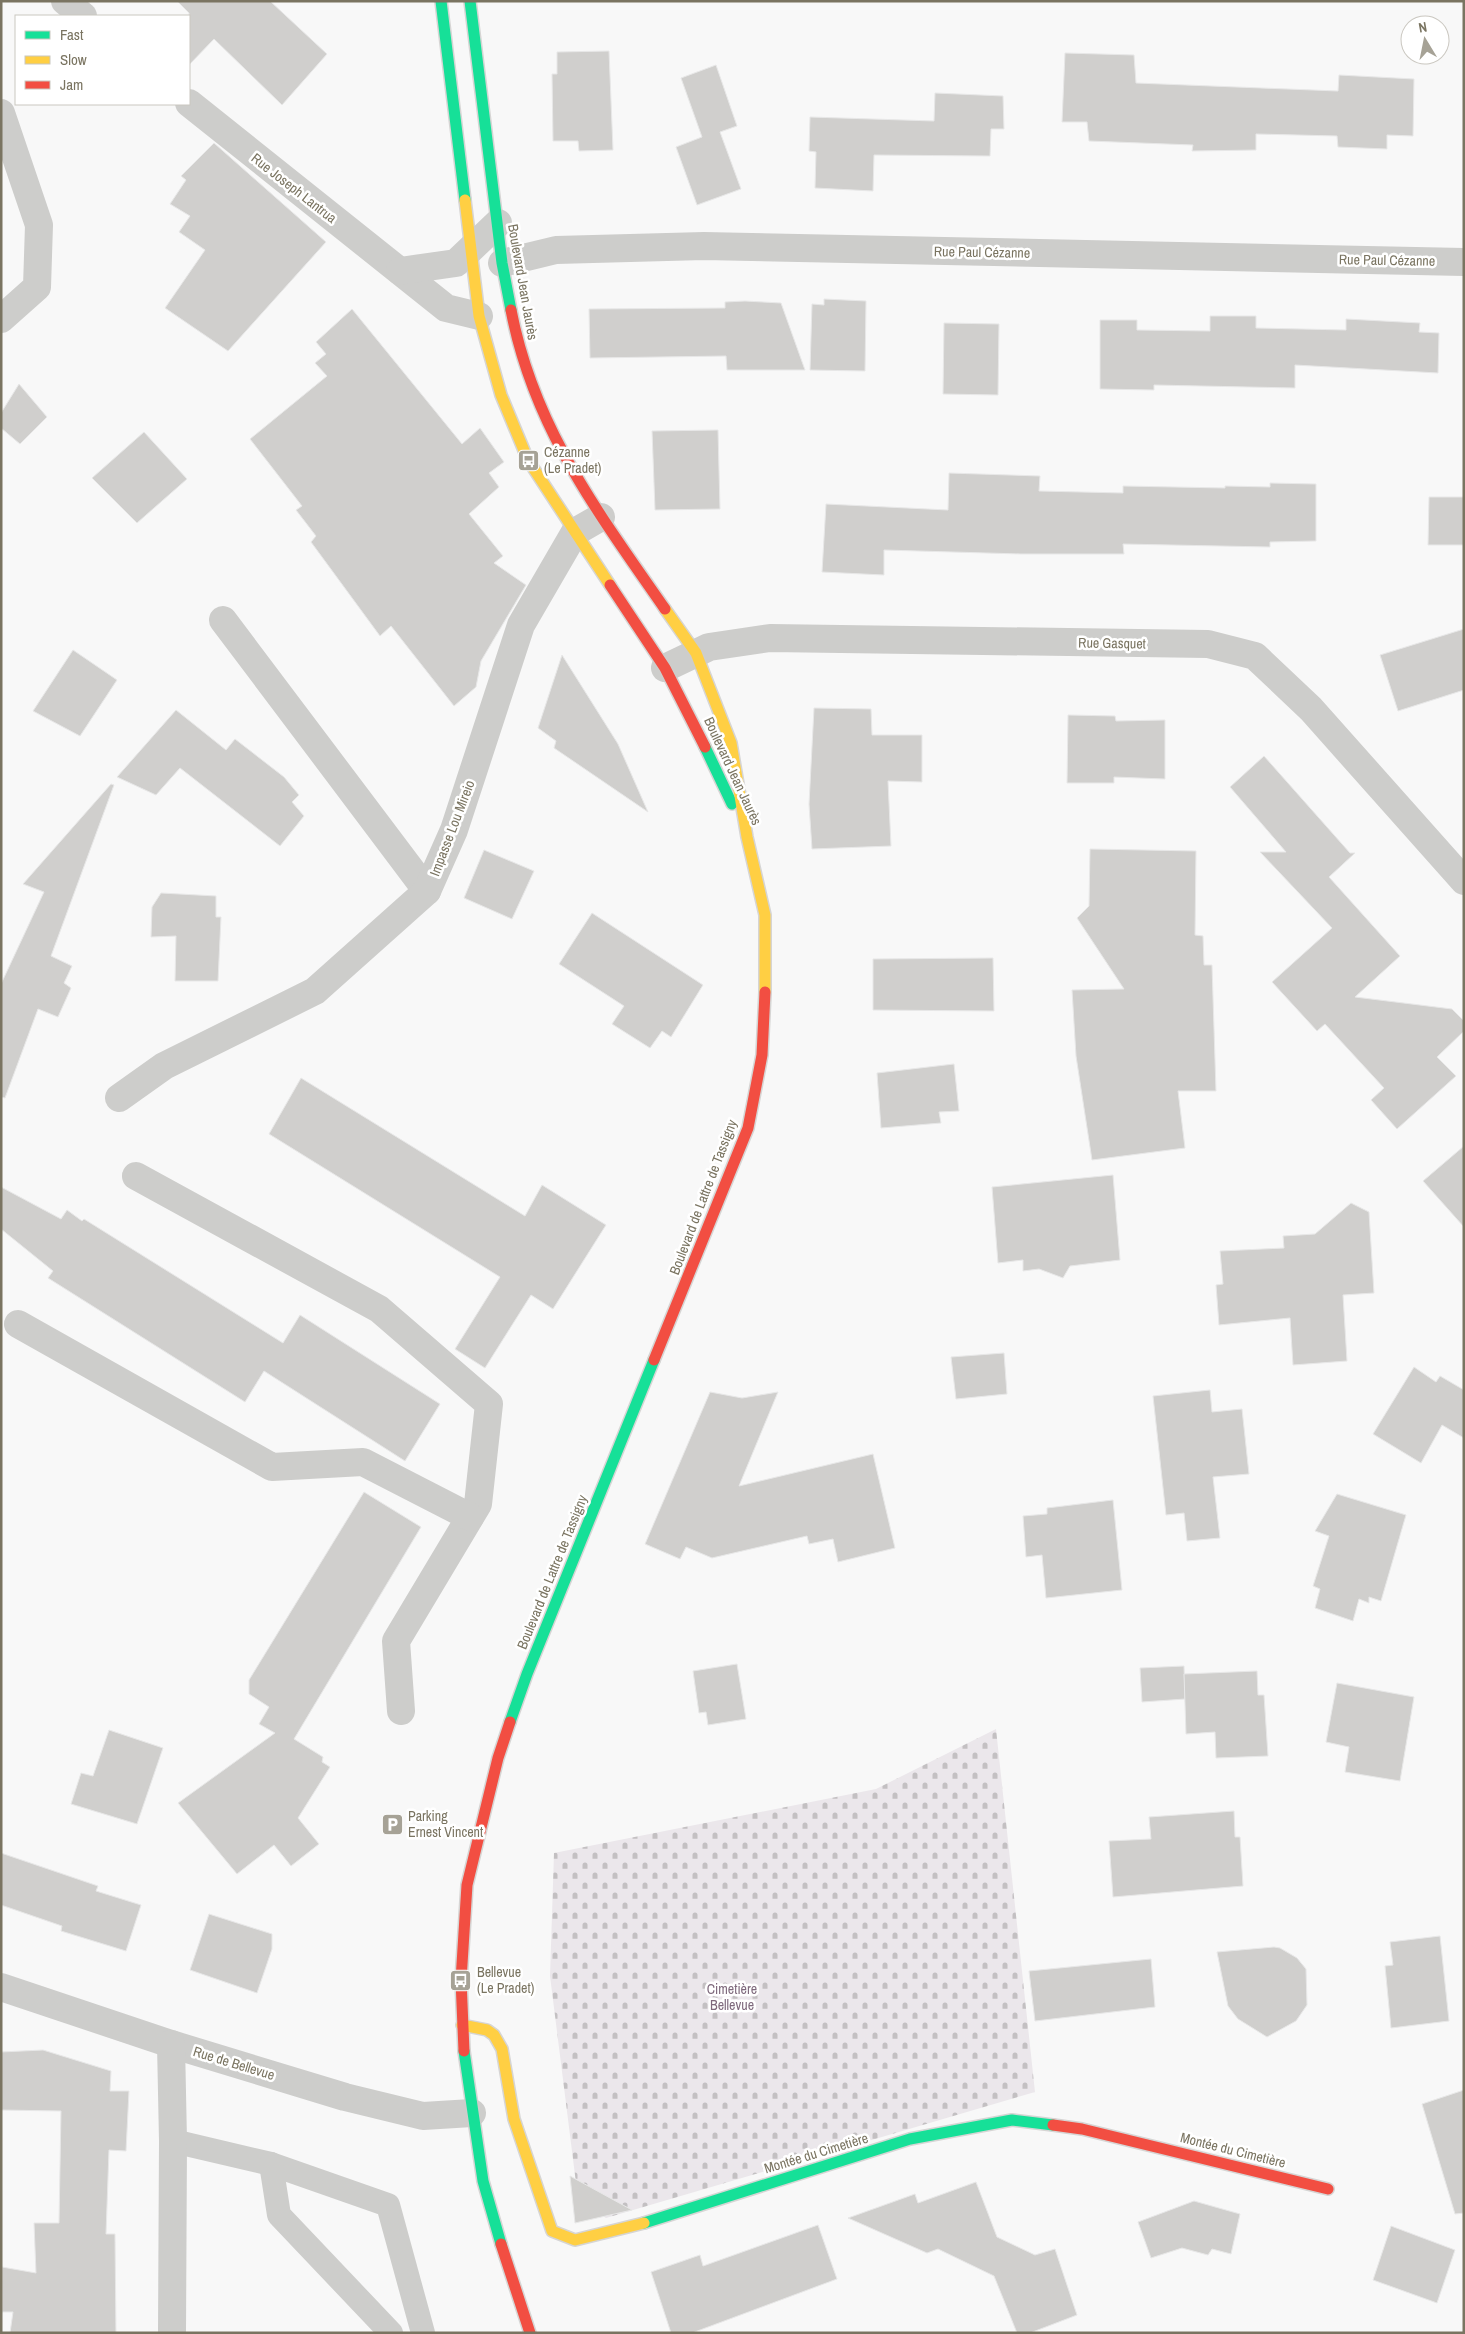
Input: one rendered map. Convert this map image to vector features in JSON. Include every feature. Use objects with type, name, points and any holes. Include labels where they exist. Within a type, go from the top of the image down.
[{"type":"street","points":[[65,1],[82,15]]},
{"type":"street","name":"Boulevard Jean Jaurès","points":[[441,1],[479,316],[501,395],[528,460],[666,668],[698,731],[747,837]]},
{"type":"street","name":"Boulevard Jean Jaurès","points":[[470,1],[502,264],[514,327],[532,388],[560,450],[601,517],[696,652],[732,743],[747,837]]},
{"type":"street","name":"Rue Joseph Lantrua","points":[[190,104],[446,308],[479,316]]},
{"type":"street","points":[[1,113],[39,225],[37,287],[1,319]]},
{"type":"street","points":[[400,271],[456,263],[498,223]]},
{"type":"street","name":"Rue Paul Cézanne","points":[[502,264],[556,250],[704,246],[1464,262]]},
{"type":"street","name":"Impasse Lou Mireio","points":[[119,1098],[164,1066],[315,991],[427,891],[454,830],[521,625],[575,532],[601,517]]},
{"type":"street","points":[[223,620],[427,891]]},
{"type":"street","name":"Rue Gasquet","points":[[666,668],[709,646],[770,638],[1208,644],[1255,656],[1311,708],[1464,881]]},
{"type":"street","name":"Boulevard de Lattre de Tassigny","points":[[530,2333],[506,2263],[483,2180],[472,2113],[462,2025],[461,1980],[468,1885],[498,1758],[527,1674],[748,1128],[762,1055],[765,987],[764,915],[747,837]]},
{"type":"street","points":[[136,1176],[379,1308],[489,1404],[478,1504],[396,1641],[401,1712]]},
{"type":"street","points":[[18,1324],[272,1467],[364,1462],[470,1517]]},
{"type":"street","name":"Rue de Bellevue","points":[[1,1987],[171,2044],[345,2097],[423,2116],[472,2113]]},
{"type":"street","name":"Montée du Cimetière","points":[[462,2025],[488,2030],[494,2035],[502,2049],[514,2119],[552,2231],[575,2240],[650,2221],[910,2139],[1012,2120],[1082,2129],[1328,2188]]},
{"type":"street","points":[[171,2044],[173,2142],[172,2333]]},
{"type":"lane","points":[[173,2142],[271,2164],[388,2205],[423,2333]]},
{"type":"lane","points":[[271,2164],[279,2215],[391,2333]]},
{"type":"green space","name":"Cimetière Bellevue","points":[[996,1729],[1035,2092],[606,2218],[578,2199],[550,1976],[554,1853],[876,1789]]},
{"type":"building","points":[[177,1],[270,1],[327,54],[282,105],[214,39],[190,64],[189,13]]},
{"type":"building","points":[[609,51],[613,150],[579,151],[578,141],[553,141],[552,74],[557,74],[557,52]]},
{"type":"building","points":[[1065,53],[1134,55],[1136,83],[1338,91],[1339,75],[1414,79],[1413,136],[1387,135],[1387,149],[1338,147],[1337,136],[1256,134],[1256,150],[1192,151],[1193,145],[1089,141],[1087,122],[1062,122]]},
{"type":"building","points":[[716,65],[737,126],[720,132],[741,189],[697,205],[676,147],[702,137],[681,78]]},
{"type":"building","points":[[935,93],[1003,96],[1004,129],[991,129],[990,156],[874,155],[873,191],[815,188],[816,152],[809,151],[810,117],[934,121]]},
{"type":"building","points":[[214,143],[326,242],[228,351],[165,308],[205,250],[179,232],[190,216],[170,204],[186,180],[181,176]]},
{"type":"building","points":[[824,299],[866,301],[865,371],[810,370],[812,304],[824,305]]},
{"type":"building","points":[[725,302],[781,303],[805,370],[727,370],[726,356],[590,358],[589,309],[725,308]]},
{"type":"building","points":[[352,309],[462,444],[480,428],[504,462],[489,473],[499,487],[469,514],[503,556],[494,563],[526,585],[481,661],[476,687],[454,706],[391,626],[380,636],[311,542],[316,536],[296,510],[302,506],[250,439],[327,376],[315,363],[326,354],[316,342]]},
{"type":"building","points":[[1210,316],[1256,316],[1256,328],[1346,330],[1346,319],[1420,323],[1419,332],[1439,333],[1438,373],[1295,365],[1295,388],[1154,385],[1154,390],[1100,389],[1100,320],[1137,320],[1137,330],[1210,331]]},
{"type":"building","points":[[944,323],[999,324],[998,395],[943,394]]},
{"type":"building","points":[[19,384],[47,417],[20,444],[1,428],[1,413]]},
{"type":"building","points":[[718,430],[720,509],[655,510],[652,431]]},
{"type":"building","points":[[144,432],[187,479],[137,523],[92,478]]},
{"type":"building","points":[[949,473],[1040,476],[1039,491],[1123,493],[1123,486],[1225,488],[1225,486],[1270,487],[1270,483],[1316,484],[1316,541],[1270,542],[1270,547],[1123,544],[1124,554],[1021,554],[884,550],[884,575],[822,572],[826,504],[948,510]]},
{"type":"building","points":[[1429,497],[1464,497],[1464,545],[1428,545]]},
{"type":"building","points":[[1464,629],[1464,690],[1398,711],[1380,655]]},
{"type":"building","points":[[73,650],[117,680],[80,736],[33,711]]},
{"type":"building","points":[[562,655],[618,744],[648,812],[554,748],[556,741],[538,728]]},
{"type":"building","points":[[814,708],[871,709],[872,735],[922,735],[922,782],[888,781],[891,846],[812,849],[809,804]]},
{"type":"building","points":[[176,710],[226,750],[235,739],[284,777],[299,795],[292,802],[304,816],[280,846],[180,768],[156,795],[117,777]]},
{"type":"building","points":[[1068,715],[1115,716],[1116,721],[1165,720],[1165,779],[1114,777],[1114,783],[1067,783]]},
{"type":"building","points":[[1264,756],[1350,853],[1355,853],[1329,877],[1400,956],[1355,997],[1452,1009],[1464,1021],[1464,1031],[1437,1057],[1456,1076],[1397,1129],[1371,1100],[1384,1088],[1325,1024],[1317,1031],[1272,982],[1332,928],[1260,852],[1286,852],[1230,787]]},
{"type":"building","points":[[111,784],[114,785],[51,956],[72,966],[64,983],[71,988],[58,1017],[38,1009],[5,1098],[1,1097],[1,984],[44,892],[23,884]]},
{"type":"building","points":[[1090,849],[1196,851],[1195,935],[1203,936],[1204,965],[1212,965],[1216,1091],[1178,1091],[1185,1148],[1092,1160],[1076,1056],[1072,990],[1124,989],[1077,918],[1089,906]]},
{"type":"building","points":[[484,850],[534,871],[512,919],[464,898]]},
{"type":"building","points":[[161,893],[216,896],[216,917],[221,917],[218,981],[175,981],[176,936],[151,937],[152,907]]},
{"type":"building","points":[[592,913],[703,985],[671,1037],[662,1031],[650,1048],[612,1024],[624,1006],[559,964]]},
{"type":"building","points":[[993,958],[994,1011],[873,1010],[873,959]]},
{"type":"building","points":[[954,1064],[959,1111],[939,1112],[941,1123],[881,1128],[877,1073]]},
{"type":"building","points":[[301,1078],[525,1216],[542,1185],[606,1225],[553,1309],[531,1295],[485,1368],[455,1349],[500,1277],[269,1134]]},
{"type":"building","points":[[1464,1146],[1464,1227],[1423,1181]]},
{"type":"building","points":[[1113,1175],[1120,1260],[1070,1266],[1063,1278],[1039,1269],[1023,1271],[1023,1260],[998,1263],[992,1187]]},
{"type":"building","points":[[1,1187],[61,1219],[67,1210],[82,1221],[84,1219],[283,1343],[300,1315],[440,1404],[405,1461],[264,1371],[245,1402],[48,1278],[53,1271],[1,1229]]},
{"type":"building","points":[[1351,1203],[1369,1212],[1374,1293],[1343,1295],[1347,1361],[1293,1365],[1290,1318],[1219,1325],[1216,1285],[1223,1284],[1220,1251],[1284,1248],[1283,1236],[1315,1234]]},
{"type":"building","points":[[1004,1353],[1007,1394],[956,1399],[951,1357]]},
{"type":"building","points":[[1414,1367],[1436,1382],[1440,1376],[1464,1390],[1464,1438],[1442,1425],[1421,1463],[1373,1434]]},
{"type":"building","points":[[1210,1390],[1212,1412],[1242,1409],[1249,1474],[1213,1477],[1220,1538],[1187,1541],[1184,1513],[1166,1515],[1153,1396]]},
{"type":"building","points":[[710,1392],[742,1398],[778,1392],[739,1486],[873,1454],[895,1548],[838,1562],[833,1539],[809,1544],[807,1536],[712,1558],[686,1547],[680,1559],[645,1544]]},
{"type":"building","points":[[364,1492],[421,1527],[294,1739],[323,1757],[322,1762],[330,1767],[298,1818],[319,1844],[291,1866],[274,1845],[237,1874],[178,1803],[275,1733],[259,1724],[269,1707],[249,1694],[249,1680]]},
{"type":"building","points":[[1337,1494],[1406,1515],[1381,1601],[1369,1597],[1369,1603],[1359,1599],[1353,1621],[1315,1608],[1320,1589],[1313,1586],[1329,1536],[1315,1531]]},
{"type":"building","points":[[1113,1500],[1122,1590],[1046,1598],[1042,1555],[1026,1557],[1023,1516],[1047,1514],[1047,1508]]},
{"type":"building","points":[[737,1664],[746,1719],[708,1725],[706,1712],[699,1713],[693,1671]]},
{"type":"building","points":[[1184,1666],[1185,1699],[1142,1702],[1140,1668]]},
{"type":"building","points":[[1257,1671],[1258,1695],[1264,1695],[1268,1756],[1216,1758],[1215,1732],[1186,1734],[1184,1674]]},
{"type":"building","points":[[1337,1683],[1414,1697],[1400,1781],[1345,1772],[1349,1747],[1326,1742]]},
{"type":"building","points":[[109,1730],[163,1748],[137,1824],[71,1804],[81,1773],[93,1776]]},
{"type":"building","points":[[1234,1811],[1235,1837],[1240,1837],[1243,1886],[1113,1897],[1109,1841],[1151,1839],[1149,1817]]},
{"type":"building","points":[[1,1853],[98,1886],[96,1891],[141,1905],[126,1951],[61,1931],[62,1926],[1,1905]]},
{"type":"building","points":[[209,1914],[272,1934],[272,1949],[257,1993],[190,1970]]},
{"type":"building","points":[[1440,1936],[1449,2021],[1391,2028],[1385,1966],[1393,1965],[1390,1942]]},
{"type":"building","points":[[1280,1948],[1297,1958],[1306,1969],[1307,2005],[1296,2021],[1267,2037],[1238,2019],[1228,2006],[1217,1952]]},
{"type":"building","points":[[1151,1959],[1155,2007],[1035,2021],[1029,1971]]},
{"type":"building","points":[[43,2050],[111,2071],[110,2091],[129,2091],[126,2151],[109,2150],[106,2234],[115,2234],[116,2333],[10,2333],[13,2312],[2,2312],[2,2267],[36,2273],[34,2223],[59,2223],[61,2111],[1,2110],[1,2052]]},
{"type":"building","points":[[1464,2090],[1464,2213],[1455,2214],[1422,2104]]},
{"type":"building","points":[[570,2176],[632,2210],[575,2223]]},
{"type":"building","points":[[976,2182],[997,2237],[1035,2255],[1055,2249],[1077,2315],[1030,2333],[1017,2333],[994,2276],[938,2249],[927,2253],[848,2218],[915,2194],[918,2203]]},
{"type":"building","points":[[1194,2201],[1240,2214],[1231,2254],[1212,2249],[1208,2255],[1182,2248],[1151,2258],[1138,2222]]},
{"type":"building","points":[[818,2225],[837,2279],[692,2333],[671,2333],[651,2272],[700,2255],[703,2266]]},
{"type":"building","points":[[1391,2226],[1455,2250],[1437,2303],[1373,2280]]},
{"type":"traffic: fast","points":[[441,1],[465,200]]},
{"type":"traffic: fast","points":[[470,1],[502,263],[511,310]]},
{"type":"traffic: fast","points":[[705,747],[732,804]]},
{"type":"traffic: fast","points":[[510,1722],[527,1674],[654,1360]]},
{"type":"traffic: fast","points":[[464,2051],[483,2181],[501,2244]]},
{"type":"traffic: fast","points":[[644,2223],[910,2139],[1012,2120],[1053,2125]]},
{"type":"traffic: slow","points":[[465,200],[479,316],[501,395],[528,460],[610,585]]},
{"type":"traffic: slow","points":[[665,609],[696,653],[731,743],[747,837],[765,915],[765,992]]},
{"type":"traffic: slow","points":[[462,2025],[487,2030],[494,2035],[502,2049],[514,2119],[552,2231],[575,2240],[644,2223]]},
{"type":"traffic: jam","points":[[511,310],[521,353],[535,393],[571,468],[665,609]]},
{"type":"traffic: jam","points":[[610,585],[665,668],[705,747]]},
{"type":"traffic: jam","points":[[654,1360],[748,1128],[762,1055],[765,992]]},
{"type":"traffic: jam","points":[[464,2051],[461,1980],[467,1885],[498,1758],[510,1722]]},
{"type":"traffic: jam","points":[[1053,2125],[1082,2129],[1328,2189]]},
{"type":"traffic: jam","points":[[501,2244],[530,2333]]},
{"type":"place","name":"Cézanne (Le Pradet)","points":[[528,460]]},
{"type":"place","name":"Parking Ernest Vincent","points":[[392,1824]]},
{"type":"place","name":"Bellevue (Le Pradet)","points":[[461,1980]]}]
